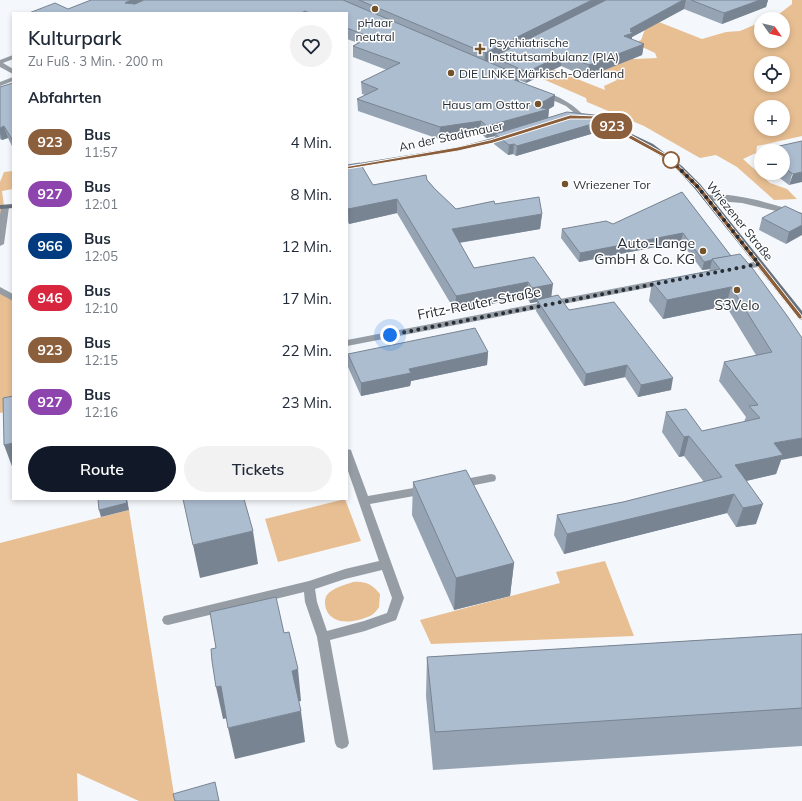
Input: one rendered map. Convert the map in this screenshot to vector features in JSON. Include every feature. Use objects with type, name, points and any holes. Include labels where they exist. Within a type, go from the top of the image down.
[{"type":"street","points":[[0,63],[12,57]]},
{"type":"street","points":[[0,63],[12,71]]},
{"type":"street","points":[[0,84],[12,79]]},
{"type":"street","name":"Wriezener Straße","points":[[534,90],[568,105],[581,116],[594,118],[629,134],[667,157],[681,169],[706,198],[802,317]]},
{"type":"street","points":[[570,117],[581,116]]},
{"type":"street","name":"An der Stadtmauer","points":[[348,168],[458,149],[517,134]]},
{"type":"street","points":[[706,198],[727,198],[802,214]]},
{"type":"street","points":[[0,244],[6,207]]},
{"type":"street","points":[[724,270],[759,264]]},
{"type":"street","name":"Fritz-Reuter-Straße","points":[[348,343],[670,281]]},
{"type":"street","points":[[0,290],[12,297]]},
{"type":"street","points":[[323,636],[365,626],[392,616],[398,598],[364,501],[350,471],[348,459]]},
{"type":"street","points":[[364,501],[491,478]]},
{"type":"street","points":[[168,620],[309,586],[346,574],[386,564]]},
{"type":"street","points":[[309,586],[311,602],[323,636],[342,743]]},
{"type":"shaded area","points":[[792,0],[802,0],[802,136],[766,144],[754,144],[754,154],[743,159],[754,169],[754,180],[767,180],[770,183],[787,189],[797,199],[774,200],[737,167],[716,155],[700,158],[644,126],[587,102],[586,98],[518,68],[547,67],[605,90],[604,86],[617,80],[598,68],[604,46],[635,59],[657,58],[655,53],[634,43],[641,40],[647,24],[659,22],[702,39],[726,32],[740,31],[754,25],[754,48],[790,48],[790,12],[782,12],[792,4]]},
{"type":"shaded area","points":[[12,171],[12,189],[2,191],[4,206],[0,214],[0,182],[4,172]]},
{"type":"shaded area","points":[[0,290],[12,297],[12,410],[0,413]]},
{"type":"shaded area","points":[[345,500],[361,541],[278,562],[265,519]]},
{"type":"shaded area","points":[[129,510],[175,801],[139,801],[77,773],[78,801],[0,801],[0,543]]},
{"type":"shaded area","points":[[605,561],[634,636],[431,644],[420,620],[560,583],[556,572]]},
{"type":"shaded area","points":[[353,582],[368,584],[377,591],[380,594],[379,607],[371,615],[359,620],[346,622],[334,619],[329,615],[326,609],[326,597],[335,589]]},
{"type":"building","points":[[91,0],[131,0],[125,3],[135,4],[144,0],[343,0],[519,75],[512,79],[555,95],[534,107],[549,109],[487,126],[481,121],[440,127],[357,99],[378,89],[361,82],[400,63],[353,46],[370,37],[348,28],[348,12],[32,12],[55,3],[68,9]]},
{"type":"building","points":[[359,0],[592,0],[485,53]]},
{"type":"building","points":[[606,0],[683,0],[630,29],[633,30],[630,31],[633,33],[624,36],[644,44],[589,65],[562,55],[527,72],[493,57]]},
{"type":"building","points":[[691,0],[760,0],[724,13]]},
{"type":"building","points":[[12,83],[12,139],[4,126],[0,128],[0,87]]},
{"type":"building","points":[[567,112],[603,116],[609,119],[517,146],[514,144],[509,145],[495,134]]},
{"type":"building","points":[[802,141],[802,172],[793,174],[790,172],[790,144],[788,144]]},
{"type":"building","points":[[360,163],[373,185],[426,175],[427,180],[456,209],[494,201],[495,204],[539,197],[542,214],[452,229],[474,268],[534,257],[553,284],[532,288],[528,282],[456,296],[397,199],[348,209],[348,165]]},
{"type":"building","points":[[682,192],[731,256],[704,262],[683,233],[580,253],[562,229],[606,221],[613,224]]},
{"type":"building","points":[[785,206],[802,214],[802,225],[789,232],[762,218]]},
{"type":"building","points":[[740,254],[753,269],[802,338],[802,438],[774,443],[783,455],[735,465],[763,504],[743,508],[734,494],[567,534],[557,515],[623,502],[722,477],[689,436],[684,437],[666,412],[686,409],[702,431],[760,418],[749,406],[758,405],[724,362],[772,352],[731,287],[667,300],[652,282],[720,269],[712,259]]},
{"type":"building","points":[[558,295],[569,310],[614,302],[673,378],[641,385],[627,365],[586,374],[537,300]]},
{"type":"building","points":[[475,328],[488,352],[409,369],[411,373],[361,383],[348,354]]},
{"type":"building","points":[[12,396],[12,443],[4,445],[3,398]]},
{"type":"building","points":[[466,470],[514,563],[456,578],[413,482]]},
{"type":"building","points":[[98,500],[126,500],[127,503],[99,510]]},
{"type":"building","points":[[183,500],[244,500],[253,531],[193,545]]},
{"type":"building","points":[[276,597],[284,633],[289,632],[298,669],[292,671],[301,711],[228,728],[221,686],[216,687],[211,649],[216,648],[210,612]]},
{"type":"building","points":[[802,634],[802,708],[435,732],[427,657]]},
{"type":"building","points":[[215,782],[219,801],[175,801],[173,794]]},
{"type":"bus line","name":"923","points":[[348,167],[458,149],[491,141],[570,117],[581,116],[594,118],[643,142],[667,157],[681,169],[698,187],[802,317]]},
{"type":"place","name":"pHaar neutral","points":[[375,9]]},
{"type":"place","name":"Psychiatrische Institutsambulanz (PIA)","points":[[480,49]]},
{"type":"place","name":"DIE LINKE Märkisch-Oderland","points":[[451,73]]},
{"type":"place","name":"Haus am Osttor","points":[[538,104]]},
{"type":"place","name":"Wriezener Tor","points":[[565,184]]},
{"type":"place","name":"Auto-Lange GmbH & Co. KG","points":[[703,251]]},
{"type":"place","name":"S3Velo","points":[[737,290]]},
{"type":"route","points":[[390,335],[759,264],[698,187],[671,160]]}]
